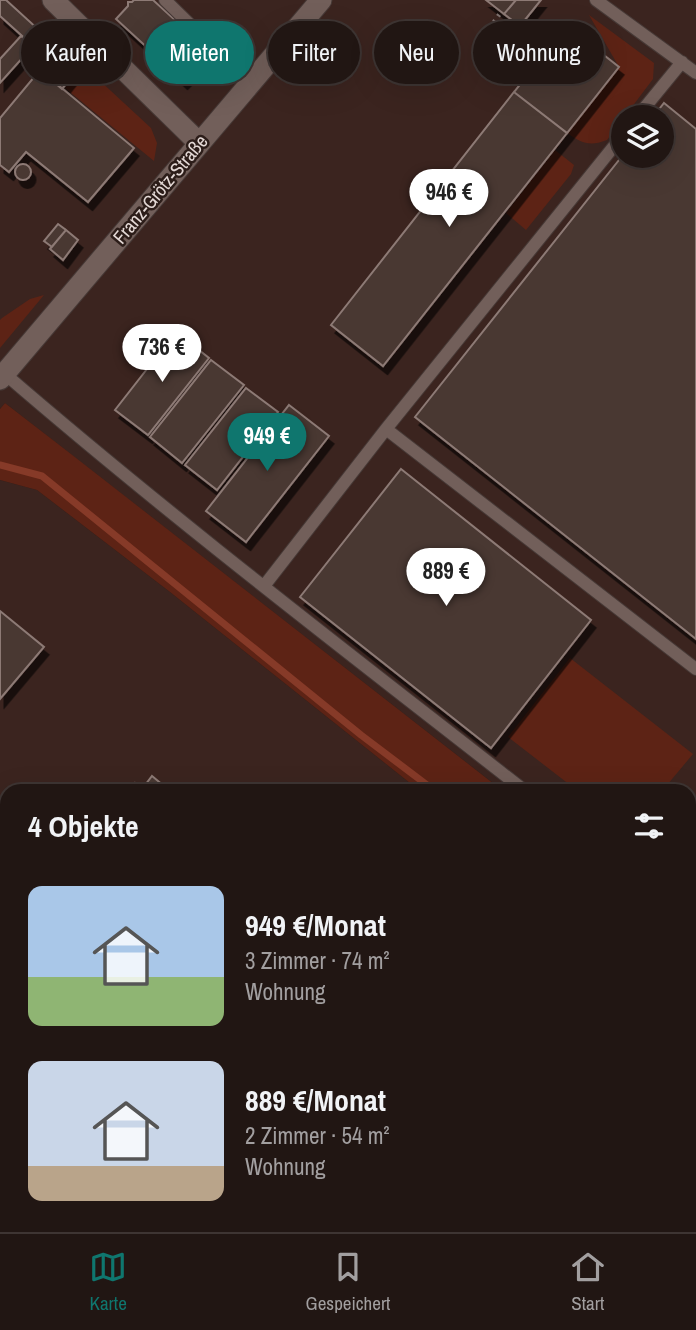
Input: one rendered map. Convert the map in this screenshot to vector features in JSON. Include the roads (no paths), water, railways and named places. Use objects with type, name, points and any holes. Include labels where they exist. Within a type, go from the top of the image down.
[{"type":"street","points":[[53,0],[199,143]]},
{"type":"street","name":"Franz-Grötz-Straße","points":[[254,78],[321,0]]},
{"type":"street","name":"Franz-Grötz-Straße","points":[[2,377],[249,84]]},
{"type":"lane","points":[[165,0],[187,21]]},
{"type":"lane","points":[[596,0],[696,73]]},
{"type":"lane","points":[[647,105],[682,62]]},
{"type":"lane","points":[[264,586],[386,429],[611,150]]},
{"type":"lane","points":[[2,377],[516,784]]},
{"type":"lane","points":[[386,429],[696,669]]},
{"type":"waterway","points":[[0,465],[42,476],[361,735],[426,784]]}]
